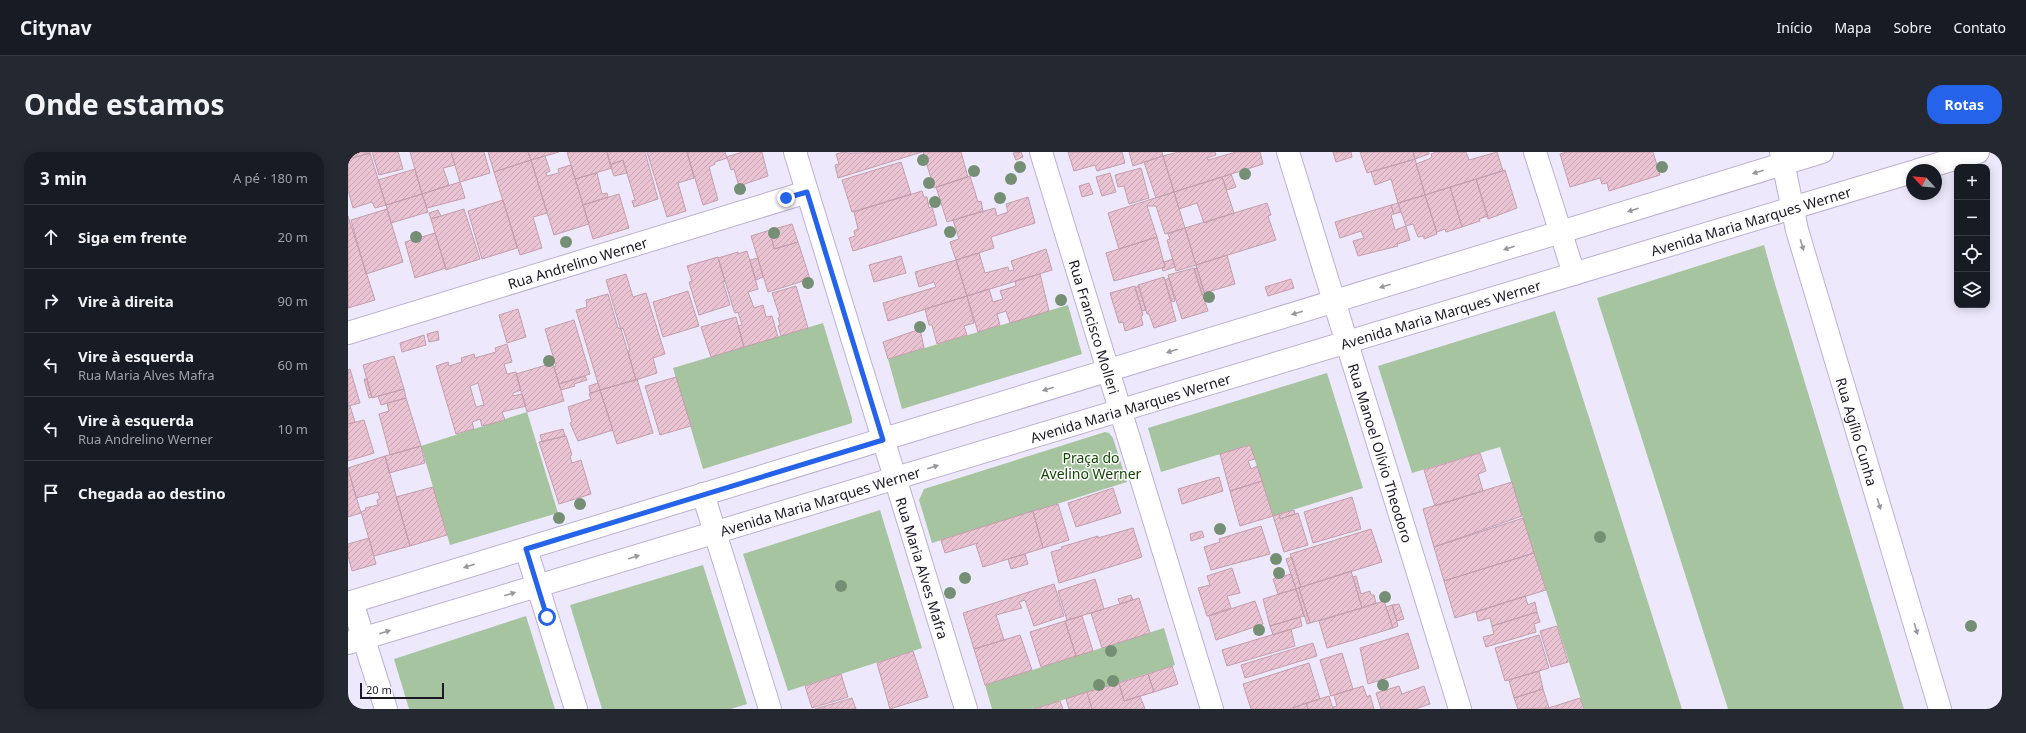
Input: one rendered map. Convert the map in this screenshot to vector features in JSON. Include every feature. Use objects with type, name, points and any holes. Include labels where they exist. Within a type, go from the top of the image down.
[{"type":"street","name":"Rua Maria Alves Mafra","points":[[795,152],[966,709]]},
{"type":"street","name":"Rua Francisco Molleri","points":[[1041,152],[1212,709]]},
{"type":"street","name":"Rua Manoel Olívio Theodoro","points":[[1288,152],[1460,709]]},
{"type":"street","points":[[1536,152],[1574,274]]},
{"type":"street","points":[[386,709],[356,640],[350,603],[1560,232],[1782,158],[1822,152]]},
{"type":"street","points":[[1938,164],[1978,152]]},
{"type":"street","name":"Rua Agílio Cunha","points":[[1782,158],[1799,238],[1940,709]]},
{"type":"street","name":"Avenida Maria Marques Werner","points":[[356,640],[1906,174]]},
{"type":"street","name":"Rua Andrelino Werner","points":[[348,333],[807,192]]},
{"type":"street","points":[[703,494],[770,709]]},
{"type":"street","points":[[526,549],[576,709]]},
{"type":"green space","points":[[1764,245],[1904,709],[1728,709],[1597,298]]},
{"type":"green space","points":[[1068,305],[1082,354],[902,409],[888,359]]},
{"type":"green space","points":[[1555,311],[1682,709],[1584,709],[1500,447],[1412,473],[1378,366]]},
{"type":"green space","points":[[823,323],[852,418],[852,423],[703,469],[673,368]]},
{"type":"green space","points":[[1327,373],[1363,488],[1273,516],[1250,445],[1161,472],[1148,428]]},
{"type":"green space","points":[[527,412],[558,513],[450,545],[421,446]]},
{"type":"green space","name":"Praça do Avelino Werner","points":[[1105,432],[1109,433],[1113,438],[1127,482],[932,543],[919,500],[924,489]]},
{"type":"green space","points":[[880,510],[922,648],[788,691],[743,554]]},
{"type":"green space","points":[[703,565],[747,704],[731,709],[602,709],[570,605]]},
{"type":"green space","points":[[526,616],[555,709],[409,709],[394,659]]},
{"type":"green space","points":[[1164,628],[1175,665],[1034,709],[992,709],[985,685]]},
{"type":"building","points":[[351,152],[370,152],[370,153],[353,158]]},
{"type":"building","points":[[372,152],[398,152],[403,169],[379,175]]},
{"type":"building","points":[[410,152],[451,152],[455,165],[443,168],[449,185],[422,194]]},
{"type":"building","points":[[451,152],[484,152],[490,173],[460,182]]},
{"type":"building","points":[[488,152],[528,152],[531,160],[494,172]]},
{"type":"building","points":[[528,152],[559,152],[531,160]]},
{"type":"building","points":[[567,152],[607,152],[612,168],[575,179]]},
{"type":"building","points":[[607,152],[645,152],[658,199],[634,207],[632,201],[635,200],[623,160],[610,165]]},
{"type":"building","points":[[647,152],[687,152],[694,178],[678,183],[686,211],[667,217]]},
{"type":"building","points":[[687,152],[725,152],[727,158],[715,162],[715,164],[709,167],[718,200],[703,205]]},
{"type":"building","points":[[742,152],[762,152],[768,176],[739,186],[734,169],[731,170],[727,157]]},
{"type":"building","points":[[844,152],[922,152],[838,178],[835,165],[839,164],[836,154]]},
{"type":"building","points":[[923,152],[961,152],[968,177],[934,188]]},
{"type":"building","points":[[1021,152],[1023,157],[1016,160],[1013,153]]},
{"type":"building","points":[[1068,152],[1122,152],[1125,163],[1097,171],[1095,165],[1074,171]]},
{"type":"building","points":[[1129,152],[1162,152],[1163,156],[1133,166]]},
{"type":"building","points":[[1178,152],[1215,152],[1216,155],[1207,158],[1208,160],[1236,152],[1260,152],[1263,164],[1174,192],[1163,156]]},
{"type":"building","points":[[1333,152],[1351,152],[1352,157],[1336,162]]},
{"type":"building","points":[[1360,152],[1413,152],[1415,159],[1367,173]]},
{"type":"building","points":[[1413,152],[1429,152],[1429,154],[1415,159]]},
{"type":"building","points":[[1436,152],[1466,152],[1469,160],[1497,152],[1503,171],[1425,195],[1416,164],[1429,159],[1432,157],[1431,154]]},
{"type":"building","points":[[1566,152],[1653,152],[1660,175],[1609,191],[1607,183],[1602,184],[1600,178],[1570,187],[1560,154]]},
{"type":"building","points":[[370,153],[386,205],[375,208],[372,202],[353,208],[348,190],[348,159]]},
{"type":"building","points":[[545,156],[550,171],[546,173],[547,176],[559,173],[558,169],[571,165],[589,224],[554,235],[531,160]]},
{"type":"building","points":[[1163,156],[1174,192],[1156,198],[1144,162]]},
{"type":"building","points":[[1415,159],[1425,195],[1398,203],[1391,179],[1375,185],[1371,172]]},
{"type":"building","points":[[531,160],[547,213],[533,217],[542,248],[520,255],[494,172]]},
{"type":"building","points":[[623,160],[627,173],[614,176],[610,165]]},
{"type":"building","points":[[901,162],[911,194],[852,212],[842,180]]},
{"type":"building","points":[[1141,168],[1149,198],[1129,204],[1124,186],[1118,187],[1115,175]]},
{"type":"building","points":[[415,169],[422,194],[386,205],[378,180]]},
{"type":"building","points":[[1505,170],[1517,208],[1488,219],[1476,179]]},
{"type":"building","points":[[597,173],[602,194],[607,193],[608,197],[583,205],[575,179]]},
{"type":"building","points":[[1110,173],[1116,192],[1102,196],[1096,177]]},
{"type":"building","points":[[1231,174],[1236,187],[1227,190],[1222,177]]},
{"type":"building","points":[[970,176],[978,202],[981,201],[983,211],[947,222],[936,187]]},
{"type":"building","points":[[1222,177],[1234,213],[1204,223],[1197,203],[1179,209],[1174,192]]},
{"type":"building","points":[[1476,179],[1488,216],[1479,219],[1480,221],[1462,227],[1450,187]]},
{"type":"building","points":[[460,182],[465,198],[427,208],[422,194]]},
{"type":"building","points":[[1089,183],[1093,194],[1082,197],[1079,186]]},
{"type":"building","points":[[1450,187],[1462,227],[1446,232],[1445,229],[1437,232],[1425,195]]},
{"type":"building","points":[[922,191],[924,197],[927,197],[929,208],[932,207],[937,225],[853,251],[849,238],[855,236],[854,231],[858,229],[854,212]]},
{"type":"building","points":[[1174,192],[1185,228],[1165,234],[1156,206],[1147,206],[1157,237],[1119,249],[1108,213]]},
{"type":"building","points":[[422,194],[428,212],[391,223],[386,205]]},
{"type":"building","points":[[619,194],[629,228],[593,239],[583,205]]},
{"type":"building","points":[[1425,195],[1437,234],[1424,239],[1424,236],[1418,237],[1413,224],[1406,226],[1398,203]]},
{"type":"building","points":[[1028,197],[1035,223],[991,237],[994,248],[956,260],[950,242],[959,239],[953,220],[995,208],[997,216],[1008,212],[1006,204]]},
{"type":"building","points":[[503,200],[517,248],[482,259],[468,211]]},
{"type":"building","points":[[1267,203],[1271,215],[1268,216],[1276,240],[1196,265],[1185,228]]},
{"type":"building","points":[[1398,203],[1401,212],[1394,214],[1391,205]]},
{"type":"building","points":[[1391,205],[1394,214],[1391,215],[1395,230],[1406,226],[1410,240],[1397,244],[1398,246],[1358,256],[1353,241],[1364,238],[1361,231],[1340,238],[1335,222]]},
{"type":"building","points":[[387,209],[403,262],[366,274],[351,220]]},
{"type":"building","points":[[464,209],[480,259],[446,270],[431,219]]},
{"type":"building","points":[[438,210],[441,216],[431,219],[429,213]]},
{"type":"building","points":[[348,216],[375,300],[348,308]]},
{"type":"building","points":[[792,224],[798,242],[774,249],[770,230]]},
{"type":"building","points":[[1185,228],[1196,265],[1176,271],[1167,240],[1170,239],[1168,234]]},
{"type":"building","points":[[770,230],[774,249],[798,242],[810,279],[768,292],[751,236]]},
{"type":"building","points":[[435,233],[446,268],[415,278],[405,242]]},
{"type":"building","points":[[1157,237],[1165,267],[1114,281],[1106,253]]},
{"type":"building","points":[[1046,249],[1052,270],[967,296],[956,260],[979,253],[985,273],[1008,267],[1009,271],[1014,270],[1011,261]]},
{"type":"building","points":[[747,251],[758,289],[748,292],[754,308],[763,305],[766,317],[772,316],[778,337],[744,347],[738,326],[742,325],[738,312],[735,313],[734,311],[718,258]]},
{"type":"building","points":[[1227,255],[1235,284],[1204,293],[1196,265]]},
{"type":"building","points":[[901,256],[906,273],[874,282],[869,265]]},
{"type":"building","points":[[718,257],[725,281],[723,282],[730,305],[699,315],[689,282],[692,281],[687,266]]},
{"type":"building","points":[[758,258],[763,277],[756,280],[750,260]]},
{"type":"building","points":[[1173,259],[1175,267],[1163,271],[1162,268],[1165,267],[1164,262]]},
{"type":"building","points":[[956,260],[967,296],[888,321],[883,303],[936,287],[934,282],[919,287],[915,272]]},
{"type":"building","points":[[1194,268],[1208,311],[1182,319],[1168,275]]},
{"type":"building","points":[[1197,268],[1205,294],[1202,295],[1194,269]]},
{"type":"building","points":[[626,274],[633,297],[646,293],[665,354],[653,358],[657,373],[636,380],[628,351],[630,351],[623,328],[621,329],[620,327],[606,280]]},
{"type":"building","points":[[1040,274],[1049,311],[1010,323],[1006,311],[997,314],[1000,325],[978,332],[967,296],[989,289],[993,302],[1003,299],[1000,291],[1016,286],[1015,281]]},
{"type":"building","points":[[1164,277],[1176,321],[1154,328],[1149,314],[1147,314],[1138,285]]},
{"type":"building","points":[[1169,278],[1175,301],[1172,302],[1165,280]]},
{"type":"building","points":[[1291,279],[1294,288],[1268,296],[1265,287]]},
{"type":"building","points":[[796,286],[808,328],[781,336],[778,326],[780,325],[778,318],[780,317],[772,293]]},
{"type":"building","points":[[1135,286],[1143,315],[1141,316],[1143,325],[1125,331],[1123,322],[1119,323],[1110,293]]},
{"type":"building","points":[[1139,286],[1146,310],[1142,311],[1135,288]]},
{"type":"building","points":[[688,291],[699,326],[663,337],[653,302]]},
{"type":"building","points":[[608,294],[618,328],[621,329],[636,380],[600,390],[576,310],[587,307],[586,300]]},
{"type":"building","points":[[967,296],[974,323],[964,326],[967,335],[937,344],[932,325],[929,325],[925,309]]},
{"type":"building","points":[[518,309],[526,337],[507,343],[499,315]]},
{"type":"building","points":[[736,317],[744,347],[711,357],[701,327]]},
{"type":"building","points":[[574,320],[590,374],[559,384],[554,367],[556,366],[545,329]]},
{"type":"building","points":[[920,329],[924,348],[888,359],[883,342]]},
{"type":"building","points":[[438,331],[439,340],[429,342],[427,334]]},
{"type":"building","points":[[424,335],[426,345],[402,352],[400,343]]},
{"type":"building","points":[[507,344],[512,362],[504,364],[507,374],[516,372],[521,390],[513,393],[513,396],[522,394],[526,406],[502,412],[505,420],[482,426],[480,419],[472,422],[474,429],[456,434],[436,366],[448,362],[449,366],[462,362],[461,358],[474,354],[475,358],[496,352],[495,348]],"holes":[[[478,383],[484,405],[476,407],[470,386]]]},
{"type":"building","points":[[394,356],[404,389],[372,398],[363,365]]},
{"type":"building","points":[[553,363],[564,401],[527,412],[516,374]]},
{"type":"building","points":[[350,369],[360,403],[348,406],[348,370]]},
{"type":"building","points":[[585,376],[587,380],[574,384],[575,386],[561,390],[559,384]]},
{"type":"building","points":[[676,377],[691,426],[660,435],[645,386]]},
{"type":"building","points":[[364,379],[367,379],[372,397],[369,398]]},
{"type":"building","points":[[637,379],[653,433],[617,444],[600,390]]},
{"type":"building","points":[[598,383],[600,390],[590,393],[589,386]]},
{"type":"building","points":[[404,389],[406,398],[381,405],[378,396]]},
{"type":"building","points":[[600,390],[613,430],[578,441],[570,423],[572,422],[568,407],[591,399],[589,394]]},
{"type":"building","points":[[406,398],[421,446],[390,455],[379,414],[389,411],[387,403]]},
{"type":"building","points":[[348,406],[350,406],[355,422],[348,424]]},
{"type":"building","points":[[364,420],[374,453],[348,461],[348,424]]},
{"type":"building","points":[[563,429],[565,436],[542,442],[540,435]]},
{"type":"building","points":[[566,436],[572,455],[570,456],[572,463],[581,460],[591,494],[559,504],[539,442]]},
{"type":"building","points":[[1250,445],[1255,459],[1248,461],[1251,469],[1257,466],[1262,481],[1230,491],[1220,454]]},
{"type":"building","points":[[421,446],[425,463],[389,473],[385,456]]},
{"type":"building","points":[[1480,453],[1486,471],[1478,474],[1483,491],[1435,506],[1424,470]]},
{"type":"building","points":[[385,456],[410,546],[374,556],[361,512],[366,510],[365,508],[378,505],[377,500],[380,499],[378,492],[356,498],[348,468]]},
{"type":"building","points":[[348,469],[361,513],[348,517]]},
{"type":"building","points":[[1219,477],[1223,491],[1182,504],[1178,489]]},
{"type":"building","points":[[1262,481],[1273,516],[1240,526],[1230,491]]},
{"type":"building","points":[[1512,482],[1522,516],[1434,547],[1423,509]]},
{"type":"building","points":[[433,487],[447,535],[410,546],[396,497]]},
{"type":"building","points":[[1113,488],[1121,513],[1076,527],[1068,503]]},
{"type":"building","points":[[1352,497],[1361,529],[1313,543],[1304,512]]},
{"type":"building","points":[[1058,504],[1069,540],[1043,548],[1033,511]]},
{"type":"building","points":[[1294,510],[1295,514],[1280,519],[1279,514]]},
{"type":"building","points":[[1033,511],[1043,548],[983,567],[976,545],[978,543],[945,553],[941,540]]},
{"type":"building","points":[[1298,513],[1308,545],[1284,552],[1273,516],[1279,514],[1280,519]]},
{"type":"building","points":[[1523,518],[1534,553],[1444,581],[1434,547]]},
{"type":"building","points":[[1261,526],[1270,554],[1211,570],[1204,547],[1220,542],[1219,539]]},
{"type":"building","points":[[1133,528],[1142,557],[1059,583],[1051,552],[1062,549],[1061,547],[1098,536],[1098,538]]},
{"type":"building","points":[[1371,529],[1382,562],[1301,587],[1290,554]]},
{"type":"building","points":[[1202,531],[1204,537],[1191,541],[1190,534]]},
{"type":"building","points":[[369,538],[376,564],[352,571],[348,556],[348,544]]},
{"type":"building","points":[[1534,553],[1546,590],[1455,618],[1444,581]]},
{"type":"building","points":[[1025,554],[1028,564],[1011,569],[1008,559]]},
{"type":"building","points":[[1292,557],[1301,587],[1296,589],[1286,559]]},
{"type":"building","points":[[1232,568],[1240,593],[1227,596],[1231,608],[1207,616],[1198,588],[1210,585],[1207,576]]},
{"type":"building","points":[[1351,571],[1362,608],[1310,623],[1299,588]]},
{"type":"building","points":[[1291,574],[1296,589],[1278,594],[1273,579]]},
{"type":"building","points":[[1356,576],[1361,594],[1370,591],[1371,595],[1374,595],[1376,603],[1362,608],[1353,577]]},
{"type":"building","points":[[1095,579],[1104,609],[1067,620],[1058,591]]},
{"type":"building","points":[[1054,584],[1064,616],[1034,626],[1025,600],[1019,602],[1022,608],[996,615],[1004,640],[974,649],[963,613]]},
{"type":"building","points":[[1299,588],[1310,623],[1307,624],[1296,589]]},
{"type":"building","points":[[1296,589],[1304,616],[1270,626],[1263,599]]},
{"type":"building","points":[[1131,595],[1133,600],[1120,604],[1118,599]]},
{"type":"building","points":[[1525,596],[1528,605],[1535,602],[1537,612],[1492,626],[1490,618],[1478,621],[1476,612]]},
{"type":"building","points":[[1139,598],[1150,633],[1102,648],[1091,613]]},
{"type":"building","points":[[1255,601],[1263,624],[1216,640],[1209,616]]},
{"type":"building","points":[[1384,601],[1393,628],[1327,648],[1319,621]]},
{"type":"building","points":[[1399,604],[1404,619],[1397,621],[1392,605]]},
{"type":"building","points":[[1392,605],[1398,626],[1393,628],[1386,607]]},
{"type":"building","points":[[1537,612],[1540,622],[1534,624],[1536,632],[1486,647],[1483,637],[1494,634],[1492,626]]},
{"type":"building","points":[[1082,616],[1093,651],[1076,656],[1065,621]]},
{"type":"building","points":[[1300,617],[1302,626],[1273,635],[1270,626]]},
{"type":"building","points":[[1065,621],[1076,656],[1041,667],[1030,632]]},
{"type":"building","points":[[1557,626],[1568,662],[1551,667],[1540,631]]},
{"type":"building","points":[[1291,629],[1295,646],[1227,666],[1222,650]]},
{"type":"building","points":[[1408,633],[1419,668],[1368,684],[1360,648]]},
{"type":"building","points":[[1020,635],[1032,670],[985,685],[974,649]]},
{"type":"building","points":[[1539,635],[1549,668],[1505,681],[1495,648]]},
{"type":"building","points":[[1313,643],[1317,656],[1245,678],[1241,665]]},
{"type":"building","points":[[913,651],[928,697],[890,709],[877,663]]},
{"type":"building","points":[[1342,653],[1353,689],[1331,696],[1320,660]]},
{"type":"building","points":[[1309,663],[1320,699],[1289,709],[1251,709],[1243,684]]},
{"type":"building","points":[[1172,666],[1178,684],[1154,692],[1148,674]]},
{"type":"building","points":[[1539,671],[1543,689],[1514,698],[1509,680]]},
{"type":"building","points":[[841,674],[848,697],[812,708],[805,686]]},
{"type":"building","points":[[1148,674],[1154,692],[1124,701],[1119,683]]},
{"type":"building","points":[[1119,683],[1124,701],[1140,696],[1145,709],[1092,709],[1087,692]]},
{"type":"building","points":[[1363,686],[1367,697],[1370,695],[1374,709],[1333,709],[1333,707],[1337,706],[1334,695]]},
{"type":"building","points":[[1399,686],[1402,694],[1424,686],[1430,704],[1415,709],[1381,709],[1376,693]]},
{"type":"building","points":[[1543,689],[1549,708],[1518,709],[1514,698]]},
{"type":"building","points":[[1087,692],[1092,709],[1069,709],[1066,699]]},
{"type":"building","points":[[1329,696],[1333,709],[1308,709],[1306,703]]},
{"type":"building","points":[[852,698],[856,709],[815,709]]},
{"type":"building","points":[[1580,698],[1584,709],[1544,709],[1555,706]]},
{"type":"building","points":[[1060,701],[1063,709],[1034,709]]},
{"type":"building","points":[[1306,703],[1308,709],[1293,709],[1293,708]]},
{"type":"route","points":[[547,617],[526,549],[883,440],[807,192],[786,198]]}]
